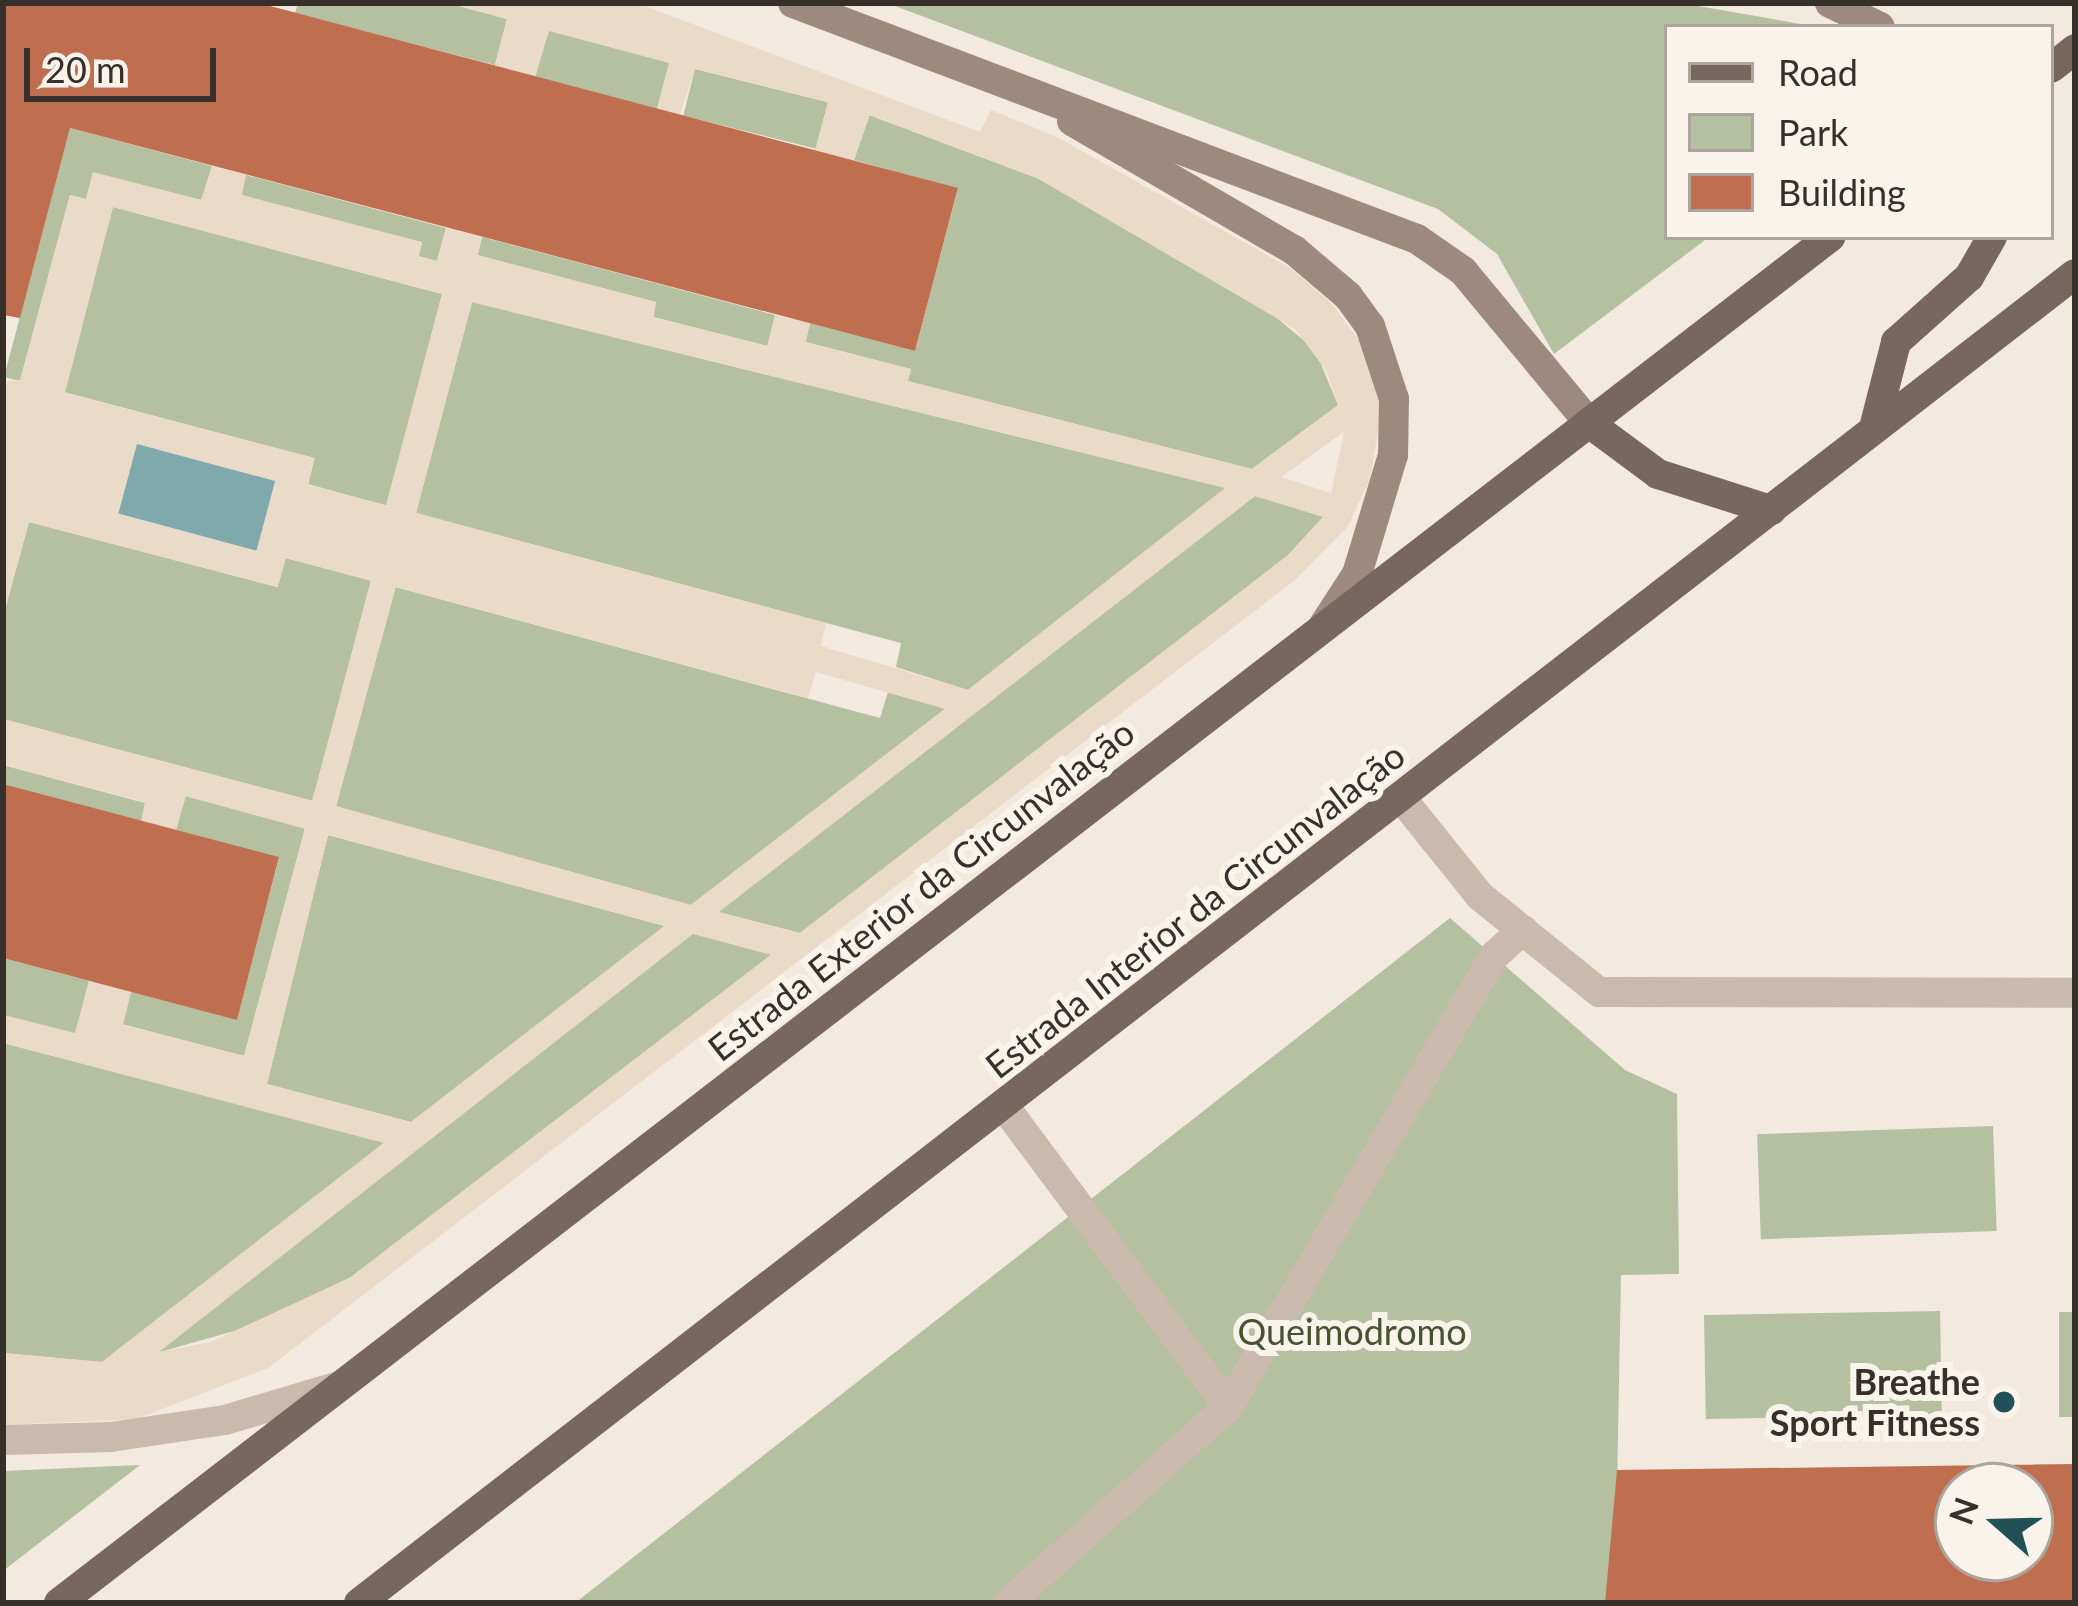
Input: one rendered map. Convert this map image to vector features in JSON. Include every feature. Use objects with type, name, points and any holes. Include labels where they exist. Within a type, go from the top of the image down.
[{"type":"main road","points":[[793,3],[1418,239],[1463,271],[1589,423],[1658,474],[1772,511]]},
{"type":"main road","points":[[1829,3],[1874,24]]},
{"type":"main road","points":[[1000,79],[1294,250],[1336,284],[1370,326],[1394,399],[1393,455],[1357,574],[1322,628]]},
{"type":"main road","name":"Estrada Exterior da Circunvalação","points":[[58,1603],[1826,240]]},
{"type":"main road","points":[[1875,424],[1896,342],[1969,277],[1990,240]]},
{"type":"main road","name":"Estrada Interior da Circunvalação","points":[[359,1603],[1402,799],[1772,511],[1875,424],[2075,274]]},
{"type":"street","points":[[1402,799],[1480,896],[1598,992],[2075,992]]},
{"type":"street","points":[[1008,1603],[1228,1407],[1494,956],[1523,930]]},
{"type":"street","points":[[1004,1106],[1228,1407]]},
{"type":"street","points":[[3,1440],[111,1437],[226,1420],[347,1384]]},
{"type":"green space","points":[[298,3],[448,3],[507,19],[495,65],[295,13]]},
{"type":"green space","points":[[887,3],[1681,3],[1801,24],[1664,24],[1664,240],[1705,240],[1554,354],[1497,254],[1438,209]]},
{"type":"green space","points":[[548,30],[670,63],[657,110],[535,77]]},
{"type":"green space","points":[[695,69],[828,102],[816,149],[683,116]]},
{"type":"green space","points":[[869,115],[1037,178],[1263,306],[1315,350],[1338,405],[1252,469],[907,381],[911,369],[805,342],[810,323],[915,351],[958,189],[854,160]]},
{"type":"green space","points":[[70,128],[212,166],[202,200],[93,173],[86,199],[70,195],[20,381],[4,377]]},
{"type":"green space","points":[[246,175],[446,228],[437,261],[418,256],[422,243],[241,195]]},
{"type":"green space","points":[[113,207],[442,294],[387,506],[308,484],[314,458],[64,392]]},
{"type":"green space","points":[[482,237],[775,315],[768,346],[653,317],[656,302],[477,255]]},
{"type":"green space","points":[[472,302],[1226,488],[968,690],[896,667],[901,643],[416,513]]},
{"type":"green space","points":[[1255,496],[1324,516],[1288,555],[800,933],[718,912]]},
{"type":"green space","points":[[29,522],[277,587],[285,558],[371,580],[313,801],[3,719],[3,617]]},
{"type":"green space","points":[[395,587],[880,718],[888,692],[946,708],[691,905],[336,807]]},
{"type":"green space","points":[[3,765],[146,803],[141,822],[3,785]]},
{"type":"green space","points":[[185,796],[305,828],[244,1056],[122,1024],[131,992],[237,1019],[279,858],[176,830]]},
{"type":"green space","points":[[328,835],[665,926],[411,1122],[267,1084]]},
{"type":"green space","name":"Queimodromo","points":[[1450,918],[1625,1070],[1677,1094],[1679,1274],[1621,1275],[1616,1542],[1605,1603],[575,1603]]},
{"type":"green space","points":[[693,933],[772,954],[351,1277],[252,1326],[156,1353]]},
{"type":"green space","points":[[3,958],[89,981],[75,1034],[3,1015]]},
{"type":"green space","points":[[3,1043],[385,1142],[102,1362],[3,1353]]},
{"type":"green space","points":[[1993,1126],[1997,1231],[1761,1239],[1757,1134]]},
{"type":"green space","points":[[1940,1311],[1942,1415],[1706,1419],[1704,1315]]},
{"type":"green space","points":[[2059,1312],[2075,1312],[2075,1417],[2059,1417]]},
{"type":"green space","points":[[140,1465],[3,1571],[3,1471]]},
{"type":"shaded area","points":[[448,3],[637,3],[980,132],[991,110],[1059,138],[1290,268],[1332,304],[1364,347],[1382,409],[1370,479],[1348,526],[1295,580],[268,1368],[136,1419],[3,1425],[3,1353],[102,1362],[384,1143],[3,1043],[3,1015],[75,1033],[89,981],[131,992],[123,1025],[244,1056],[305,829],[186,796],[176,830],[141,821],[145,802],[3,765],[3,719],[312,801],[371,581],[286,558],[278,587],[29,522],[3,617],[3,382],[20,380],[70,195],[86,199],[93,172],[201,200],[212,166],[246,175],[242,195],[422,242],[419,256],[437,261],[446,228],[482,237],[478,255],[656,302],[654,317],[767,346],[775,315],[810,323],[806,342],[911,369],[908,381],[1252,469],[1338,405],[1327,372],[1295,329],[1037,178],[870,115],[854,160],[815,150],[828,102],[695,69],[680,115],[657,108],[669,63],[549,31],[535,77],[495,65],[507,19]],"holes":[[[113,207],[442,294],[386,505],[308,485],[315,458],[65,393]],[[472,302],[1225,488],[968,690],[821,646],[826,623],[416,513]],[[1344,432],[1331,493],[1281,477]],[[1255,496],[1323,517],[1288,555],[800,933],[719,912]],[[396,587],[808,698],[816,672],[945,709],[691,905],[336,806]],[[328,835],[664,926],[411,1122],[267,1084]],[[693,934],[771,955],[351,1277],[211,1342],[159,1352]]]},
{"type":"water","points":[[137,444],[275,481],[256,551],[118,514]]},
{"type":"building","points":[[3,3],[259,3],[958,188],[915,351],[70,128],[20,318],[3,315]]},
{"type":"building","points":[[3,784],[279,857],[237,1020],[3,958]]},
{"type":"building","points":[[2054,1464],[2075,1464],[2075,1603],[1605,1603],[1617,1470],[1934,1466],[1934,1582],[2054,1582]]},
{"type":"place","name":"Breathe Sport Fitness","points":[[2004,1402]]}]
